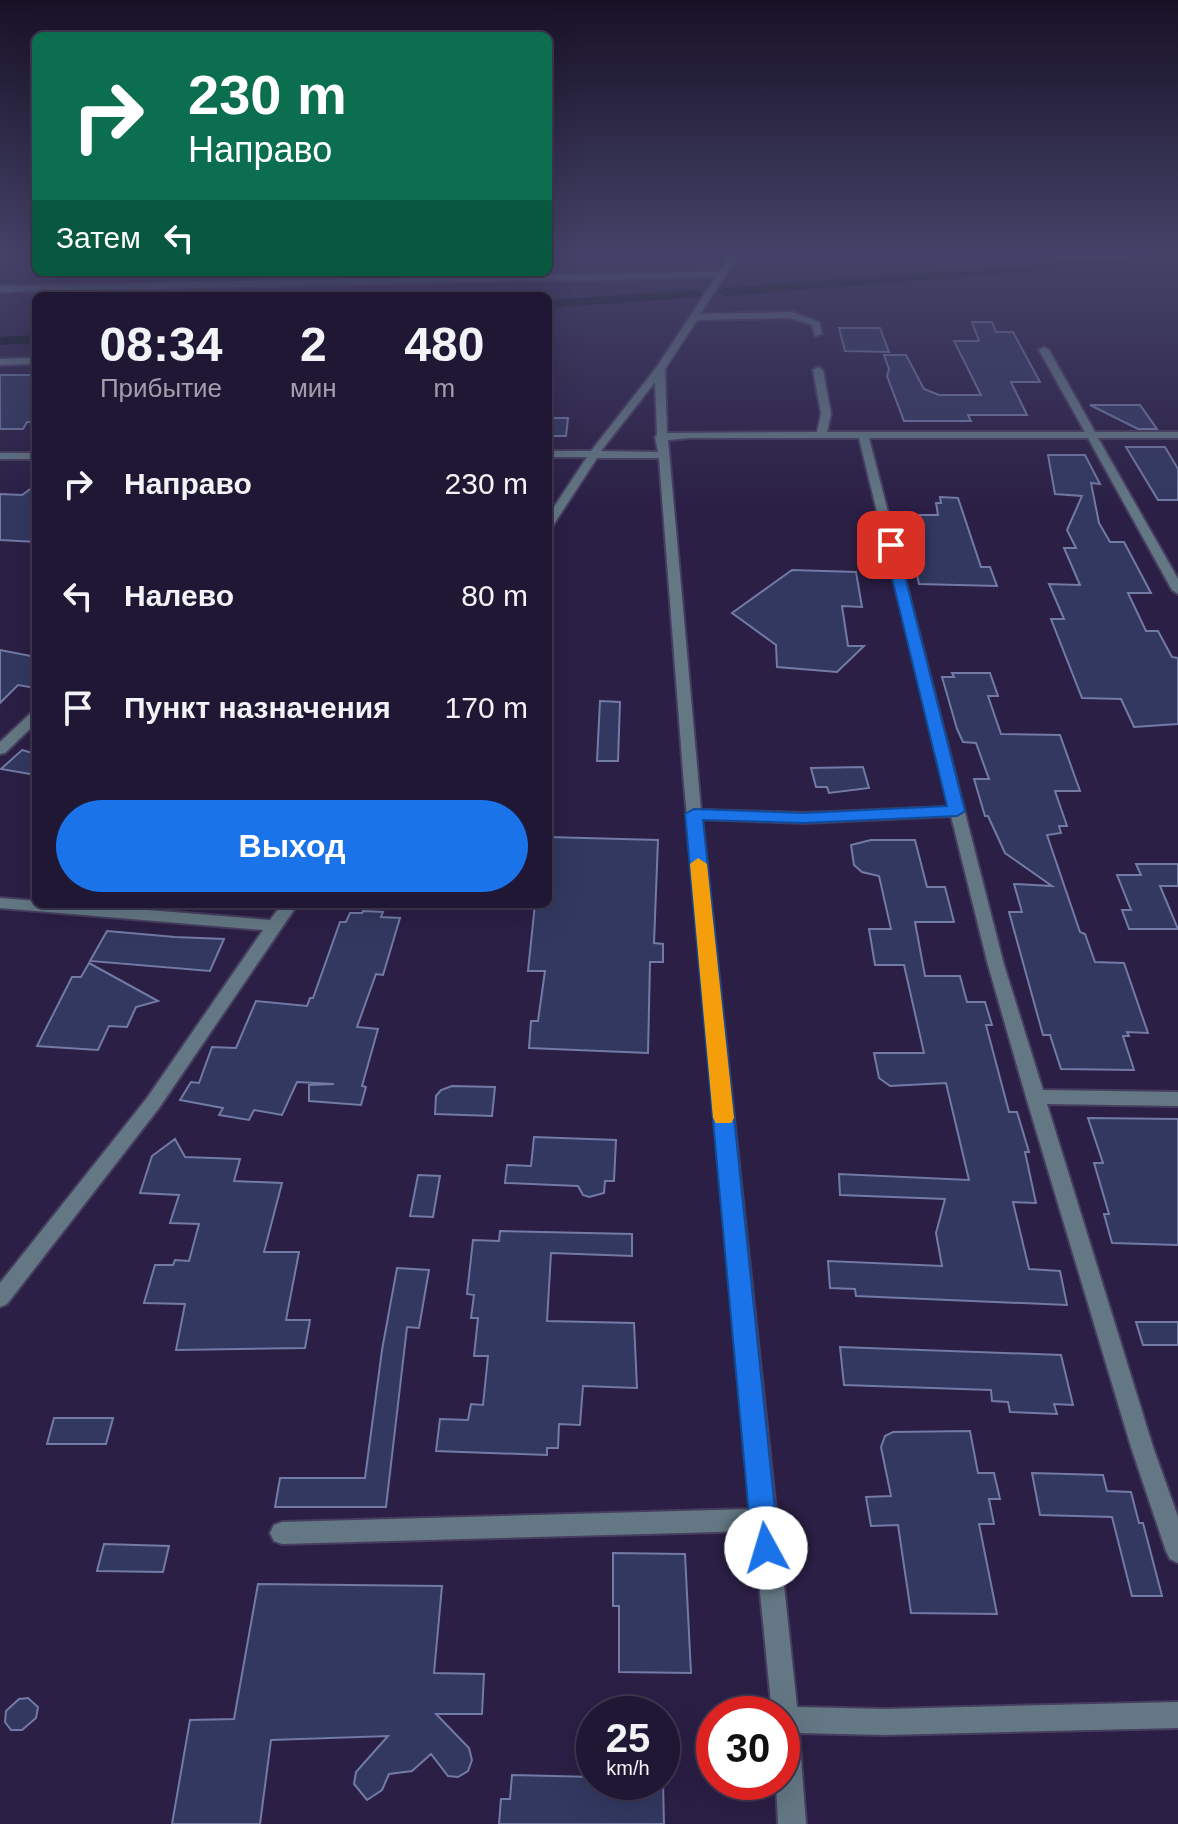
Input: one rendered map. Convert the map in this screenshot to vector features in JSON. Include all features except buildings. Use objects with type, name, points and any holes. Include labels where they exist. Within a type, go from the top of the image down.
[{"type":"street","points":[[552,519],[594,454],[660,369],[678,339]]},
{"type":"street","points":[[1044,350],[1178,590]]},
{"type":"street","points":[[0,362],[32,361]]},
{"type":"street","points":[[660,369],[661,446],[694,814],[762,1520],[782,1696]]},
{"type":"street","points":[[818,370],[826,414],[821,435]]},
{"type":"street","points":[[552,454],[594,454],[821,435],[1178,435]]},
{"type":"street","points":[[863,435],[996,965],[1142,1447],[1178,1551]]},
{"type":"street","points":[[3,458],[32,456]]},
{"type":"street","points":[[0,750],[32,720]]},
{"type":"street","points":[[694,814],[804,818],[957,811]]},
{"type":"street","points":[[0,903],[32,906]]},
{"type":"street","points":[[60,908],[275,926]]},
{"type":"street","points":[[0,1298],[153,1103],[287,908]]},
{"type":"street","points":[[1035,1097],[1178,1099]]},
{"type":"street","points":[[282,1533],[762,1520]]},
{"type":"street","points":[[800,1720],[885,1722],[1178,1715]]},
{"type":"street","points":[[790,1800],[792,1824]]},
{"type":"waterway","points":[[0,341],[32,339]]},
{"type":"slow traffic","points":[[698,864],[723,1118]]},
{"type":"route","points":[[766,1548],[694,814],[804,818],[957,811],[891,545]]}]
